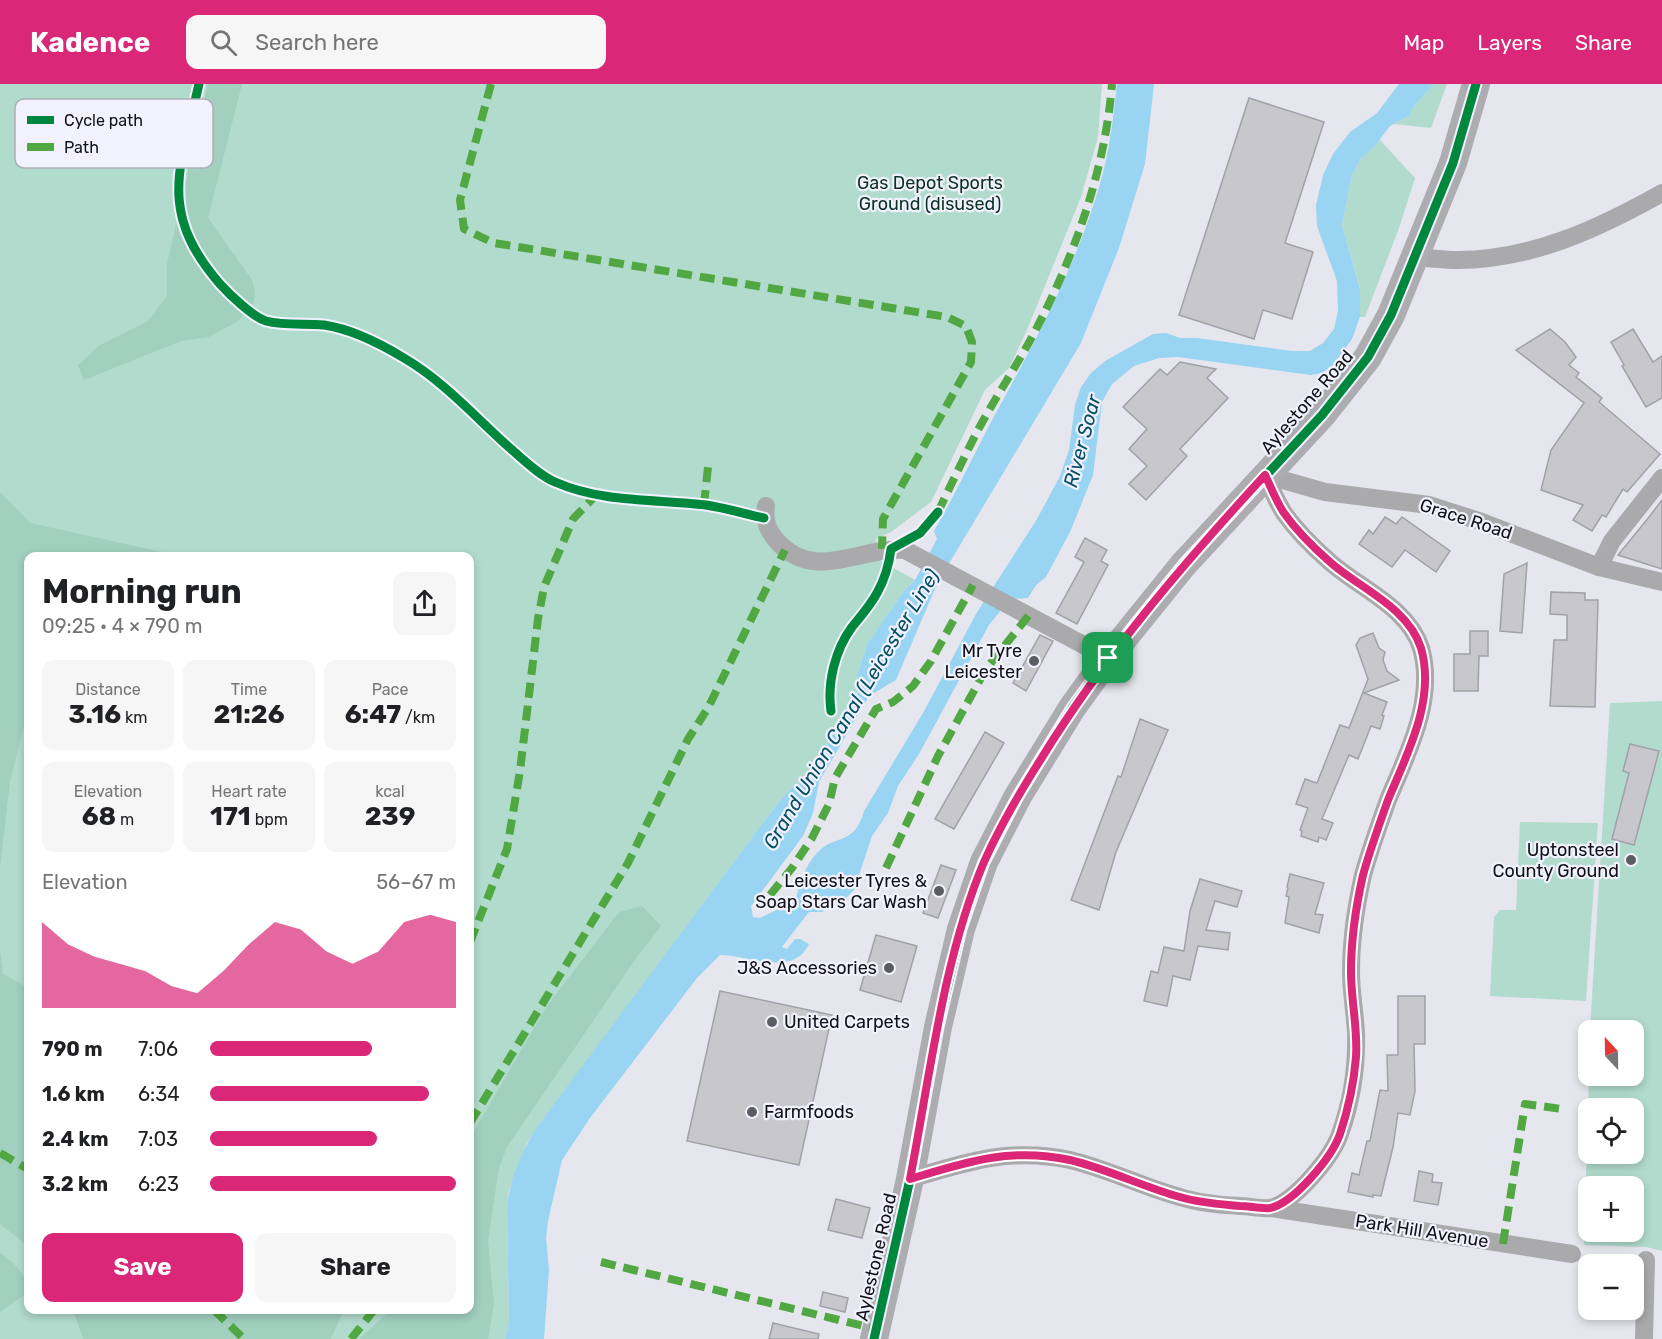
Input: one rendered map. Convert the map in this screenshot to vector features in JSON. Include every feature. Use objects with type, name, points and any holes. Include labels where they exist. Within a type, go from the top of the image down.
[{"type":"main road","name":"Aylestone Road","points":[[874,1339],[910,1179],[938,1027],[961,929],[984,862],[1018,796],[1072,708],[1108,658],[1183,565],[1322,415],[1368,357],[1391,315],[1453,163],[1476,84]]},
{"type":"street","points":[[1415,256],[1456,260],[1495,257],[1532,250],[1579,236],[1662,193]]},
{"type":"street","points":[[1265,475],[1284,512],[1304,536],[1330,562],[1381,599],[1403,620],[1420,646],[1424,672],[1423,698],[1415,733],[1373,841],[1363,879],[1354,935],[1351,973],[1356,1057],[1339,1137],[1322,1165],[1304,1186],[1271,1208]]},
{"type":"street","name":"Grace Road","points":[[1265,475],[1325,492],[1429,505],[1479,521],[1599,567],[1662,582]]},
{"type":"street","points":[[1599,567],[1612,541],[1662,478]]},
{"type":"street","points":[[766,506],[764,518],[771,534],[785,550],[808,560],[830,563],[864,556],[882,549],[905,550],[1108,658]]},
{"type":"street","name":"Park Hill Avenue","points":[[910,1179],[980,1159],[1018,1154],[1069,1160],[1106,1170],[1181,1198],[1207,1204],[1271,1208],[1572,1254]]},
{"type":"street","points":[[1646,1260],[1650,1330]]},
{"type":"green space","name":"Gas Depot Sports Ground (disused)","points":[[0,84],[1102,84],[1098,137],[1081,197],[1027,330],[1009,368],[985,390],[931,502],[891,532],[876,539],[879,560],[915,580],[903,592],[868,643],[857,675],[860,688],[808,778],[793,786],[777,804],[527,1143],[509,1190],[507,1208],[509,1322],[505,1339],[0,1339]]},
{"type":"green space","points":[[208,84],[242,84],[208,218],[252,280],[255,292],[253,305],[238,321],[209,337],[181,341],[84,380],[78,365],[100,345],[148,321],[167,296],[167,264],[189,168],[213,168],[213,99],[205,99]]},
{"type":"green space","points":[[1434,84],[1447,84],[1431,128],[1394,124],[1409,116],[1414,106]]},
{"type":"green space","points":[[1380,140],[1415,178],[1399,228],[1365,317],[1360,317],[1360,288],[1342,225],[1352,175],[1361,158]]},
{"type":"green space","points":[[0,492],[30,523],[162,552],[24,552],[24,726],[10,782],[0,868]]},
{"type":"green space","name":"Uptonsteel County Ground","points":[[1662,701],[1662,1251],[1646,1247],[1584,1245],[1584,1242],[1644,1242],[1644,1176],[1586,1176],[1586,1164],[1644,1164],[1644,1098],[1588,1098],[1589,1086],[1644,1086],[1644,1020],[1591,1020],[1610,703]]},
{"type":"green space","points":[[1520,822],[1598,823],[1586,1001],[1490,996],[1494,917],[1500,910],[1516,910]]},
{"type":"green space","points":[[642,906],[661,926],[634,961],[507,1147],[499,1168],[488,1240],[494,1304],[488,1339],[359,1339],[387,1314],[474,1314],[474,1131],[547,1006],[619,912]]},
{"type":"green space","points":[[0,950],[3,974],[24,986],[24,1243],[0,1224]]},
{"type":"green space","points":[[0,1253],[10,1260],[24,1278],[24,1295],[0,1312]]},
{"type":"green space","points":[[74,1314],[342,1314],[331,1339],[83,1339]]},
{"type":"water","points":[[1117,84],[1154,84],[1145,164],[1119,248],[1081,343],[938,582],[896,680],[869,696],[819,782],[813,813],[803,836],[751,906],[753,917],[760,918],[795,901],[803,876],[817,853],[831,843],[849,835],[860,822],[864,811],[923,713],[976,614],[1037,519],[1060,476],[1069,450],[1075,405],[1081,387],[1091,373],[1105,361],[1153,334],[1166,333],[1180,338],[1197,338],[1292,351],[1310,351],[1323,343],[1334,329],[1338,311],[1337,281],[1317,226],[1316,205],[1323,175],[1333,154],[1350,132],[1377,113],[1399,84],[1434,84],[1414,106],[1409,116],[1390,126],[1374,147],[1361,158],[1352,175],[1342,225],[1360,289],[1360,317],[1352,339],[1333,365],[1322,373],[1311,375],[1178,357],[1159,358],[1134,366],[1112,384],[1102,402],[1093,475],[1070,532],[1046,577],[1036,585],[1028,598],[1010,599],[989,625],[919,754],[898,786],[888,813],[872,836],[854,890],[847,897],[822,912],[809,912],[782,947],[787,949],[795,939],[809,944],[802,954],[792,960],[769,962],[720,955],[697,978],[590,1118],[562,1160],[546,1238],[549,1270],[544,1339],[505,1339],[509,1322],[507,1208],[514,1176],[526,1146],[538,1126],[777,804],[793,786],[808,778],[860,689],[857,675],[868,643],[903,592],[915,580],[937,539],[934,531],[1041,329],[1071,265],[1096,199],[1105,165]]},
{"type":"building","points":[[1249,98],[1324,122],[1285,243],[1313,252],[1292,319],[1263,310],[1254,339],[1179,315]]},
{"type":"building","points":[[1550,329],[1565,342],[1576,357],[1569,365],[1579,373],[1576,377],[1602,398],[1599,402],[1660,454],[1627,492],[1623,489],[1606,517],[1602,515],[1592,531],[1573,520],[1583,505],[1541,490],[1551,450],[1584,403],[1516,350]]},
{"type":"building","points":[[1633,329],[1653,362],[1662,356],[1662,398],[1646,407],[1611,342]]},
{"type":"building","points":[[1180,362],[1216,369],[1207,378],[1228,398],[1180,449],[1187,456],[1146,500],[1129,484],[1147,466],[1129,449],[1147,429],[1123,407],[1160,369],[1167,375]]},
{"type":"building","points":[[1662,500],[1662,569],[1618,555],[1649,517]]},
{"type":"building","points":[[1385,517],[1396,524],[1402,517],[1450,551],[1436,572],[1405,550],[1392,567],[1359,544],[1369,530],[1373,534]]},
{"type":"building","points":[[1085,538],[1107,550],[1101,561],[1108,565],[1077,624],[1056,613],[1084,562],[1075,557]]},
{"type":"building","points":[[1527,563],[1522,633],[1500,631],[1504,574]]},
{"type":"building","points":[[1551,592],[1585,593],[1585,600],[1598,600],[1595,707],[1550,706],[1554,640],[1567,640],[1567,615],[1550,614]]},
{"type":"building","points":[[1470,631],[1488,631],[1488,656],[1479,656],[1478,691],[1454,691],[1454,654],[1470,654]]},
{"type":"building","points":[[1373,633],[1379,648],[1385,652],[1383,660],[1387,671],[1399,680],[1364,693],[1387,702],[1380,729],[1371,726],[1358,759],[1349,755],[1322,819],[1333,823],[1326,840],[1319,837],[1318,842],[1301,836],[1302,831],[1300,830],[1308,808],[1296,804],[1305,779],[1317,783],[1340,725],[1349,728],[1368,679],[1356,645],[1360,638]]},
{"type":"building","points":[[1040,635],[1053,641],[1026,691],[1013,683]]},
{"type":"building","points":[[1140,719],[1168,730],[1116,852],[1099,910],[1071,900],[1118,776],[1121,777]]},
{"type":"building","points":[[985,732],[1004,743],[954,829],[935,819]]},
{"type":"building","points":[[1630,744],[1659,751],[1634,845],[1612,839],[1629,773],[1623,771]]},
{"type":"building","name":"Leicester Tyres & Soap Stars Car Wash","points":[[941,865],[956,870],[938,918],[923,913]]},
{"type":"building","points":[[1290,874],[1324,883],[1315,914],[1323,915],[1319,933],[1285,923]]},
{"type":"building","points":[[1200,879],[1242,891],[1237,907],[1215,901],[1206,930],[1230,933],[1228,950],[1198,946],[1190,980],[1173,976],[1167,1006],[1144,1001],[1151,971],[1158,973],[1164,947],[1184,951],[1190,911]]},
{"type":"building","name":"J&S Accessories","points":[[876,935],[917,946],[901,1002],[860,990]]},
{"type":"building","name":"Farmfoods","points":[[720,991],[832,1015],[799,1165],[687,1141]]},
{"type":"building","points":[[1398,996],[1425,996],[1425,1044],[1414,1044],[1415,1091],[1410,1115],[1398,1113],[1393,1147],[1381,1196],[1373,1195],[1373,1197],[1348,1192],[1352,1173],[1359,1175],[1367,1141],[1370,1141],[1380,1090],[1388,1091],[1387,1055],[1398,1055]]},
{"type":"building","points":[[1419,1171],[1433,1174],[1432,1182],[1442,1183],[1438,1205],[1414,1201]]},
{"type":"building","points":[[836,1199],[870,1208],[862,1238],[828,1230]]},
{"type":"building","points":[[823,1292],[848,1298],[845,1312],[820,1306]]},
{"type":"building","points":[[773,1323],[819,1334],[818,1339],[769,1339]]},
{"type":"marked path","points":[[491,84],[460,200],[464,229],[494,243],[947,317],[966,326],[972,342],[971,362],[883,519],[882,549]]},
{"type":"marked path","points":[[938,512],[978,430],[1033,335],[1062,276],[1095,181],[1112,84]]},
{"type":"marked path","points":[[704,505],[708,467]]},
{"type":"marked path","points":[[474,932],[507,849],[520,771],[538,619],[544,587],[573,519],[596,495]]},
{"type":"marked path","points":[[474,1116],[628,863],[688,739],[708,708],[785,550]]},
{"type":"marked path","points":[[770,895],[812,838],[829,804],[835,778],[876,709],[893,702],[913,686],[931,661],[973,585]]},
{"type":"marked path","points":[[886,868],[938,756],[986,669],[1029,615]]},
{"type":"marked path","points":[[1503,1244],[1525,1104],[1562,1109]]},
{"type":"marked path","points":[[0,1153],[24,1167]]},
{"type":"marked path","points":[[601,1262],[876,1329]]},
{"type":"marked path","points":[[218,1314],[244,1339]]},
{"type":"marked path","points":[[351,1339],[371,1314]]},
{"type":"cycle path","points":[[195,99],[199,84]]},
{"type":"cycle path","points":[[874,1339],[910,1179],[938,1027],[961,929],[984,862],[1018,796],[1072,708],[1108,658],[1183,565],[1322,415],[1368,357],[1391,315],[1453,163],[1476,84]]},
{"type":"cycle path","points":[[181,168],[179,188],[181,211],[187,234],[200,258],[220,284],[261,319],[273,323],[324,325],[345,330],[395,353],[433,378],[526,462],[555,482],[592,494],[706,505],[764,518]]},
{"type":"cycle path","points":[[831,711],[831,678],[837,656],[846,636],[880,588],[891,549],[920,533],[938,512]]},
{"type":"place","name":"Mr Tyre Leicester","points":[[1034,661]]},
{"type":"place","name":"Uptonsteel County Ground","points":[[1631,860]]},
{"type":"place","name":"Leicester Tyres & Soap Stars Car Wash","points":[[939,891]]},
{"type":"place","name":"J&S Accessories","points":[[889,968]]},
{"type":"place","name":"United Carpets","points":[[772,1022]]},
{"type":"place","name":"Farmfoods","points":[[752,1112]]},
{"type":"route","points":[[1265,475],[1284,512],[1304,536],[1330,562],[1381,599],[1413,632],[1420,646],[1424,663],[1423,698],[1409,753],[1373,841],[1363,879],[1354,935],[1351,973],[1356,1057],[1347,1108],[1339,1137],[1322,1165],[1304,1186],[1271,1208],[1207,1204],[1181,1198],[1106,1170],[1069,1160],[1018,1154],[989,1156],[910,1179],[938,1027],[961,929],[984,862],[1018,796],[1072,708],[1108,658],[1183,565],[1265,475]]},
{"type":"water label","name":"River Soar","points":[[1082,441]]},
{"type":"water label","name":"Grand Union Canal (Leicester Line)","points":[[851,709]]}]
